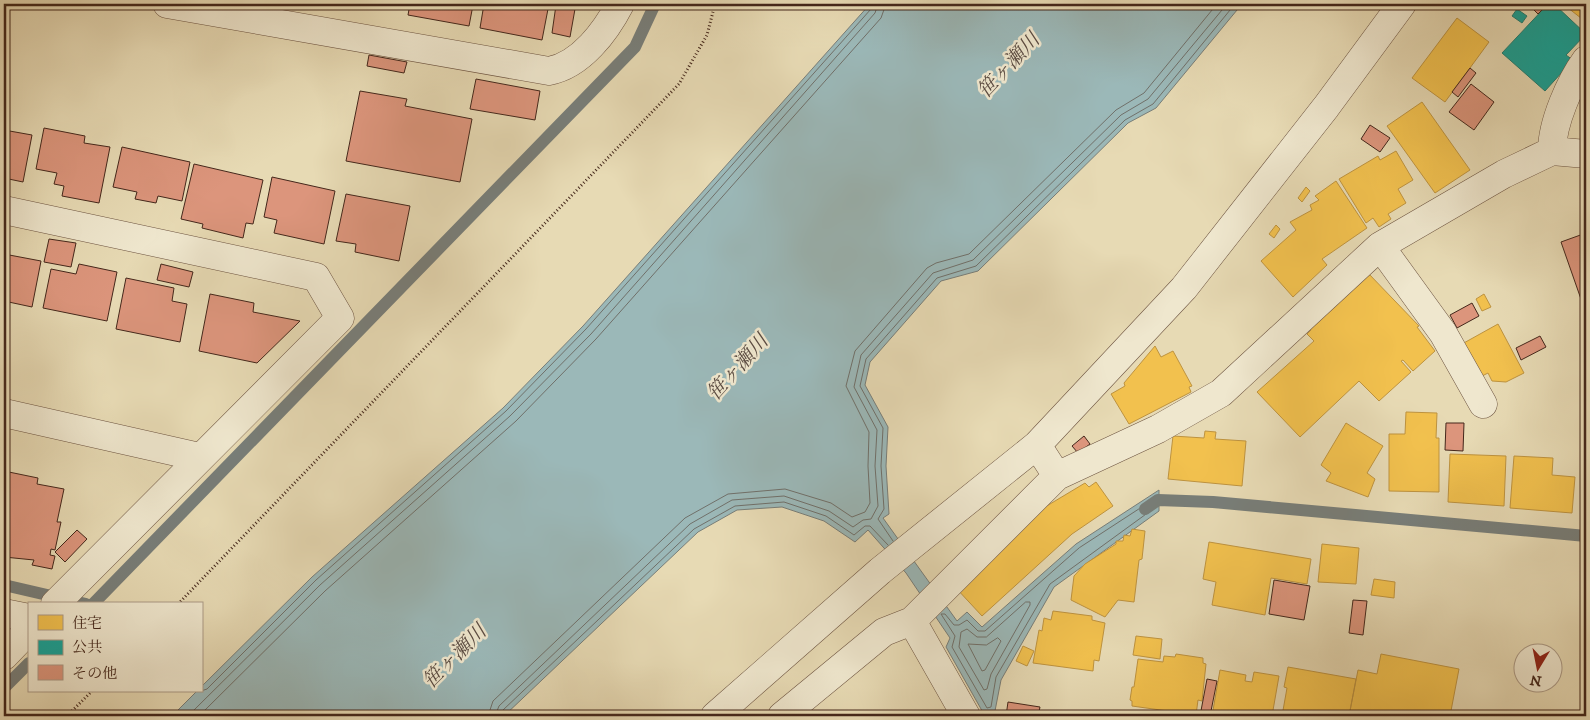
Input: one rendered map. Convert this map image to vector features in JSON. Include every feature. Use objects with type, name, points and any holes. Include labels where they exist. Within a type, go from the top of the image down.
[{"type":"street","points":[[167,4],[549,71],[558,69],[577,59],[611,21],[620,4]]},
{"type":"street","points":[[715,716],[902,554],[1037,445],[1184,288],[1326,107],[1402,4]]},
{"type":"street","points":[[1552,151],[1552,139],[1574,77],[1586,60]]},
{"type":"street","points":[[785,715],[884,632],[926,607],[1057,476],[1158,429],[1221,393],[1380,246],[1504,174],[1552,151],[1586,154]]},
{"type":"street","points":[[4,210],[316,277],[340,318],[62,596]]},
{"type":"street","points":[[1380,246],[1443,333],[1483,404]]},
{"type":"street","points":[[4,412],[199,458]]},
{"type":"street","points":[[1037,445],[1057,476]]},
{"type":"street","points":[[926,607],[966,716]]},
{"type":"street","points":[[4,613],[28,618]]},
{"type":"street","points":[[4,656],[28,631]]},
{"type":"path","points":[[180,602],[679,84],[707,35],[715,4]]},
{"type":"path","points":[[67,716],[91,692]]},
{"type":"water","name":"笹ヶ瀬川","points":[[870,4],[1242,4],[1156,108],[1128,123],[978,271],[941,281],[870,362],[865,385],[888,427],[886,466],[889,514],[883,518],[957,621],[967,612],[982,627],[1076,544],[1159,490],[1159,511],[1054,587],[1001,680],[994,716],[985,716],[946,647],[950,638],[906,573],[868,530],[855,542],[824,521],[782,507],[737,510],[698,532],[504,716],[172,716],[196,692],[202,692],[202,686],[312,577],[503,408],[583,326]]},
{"type":"building: 住宅","points":[[1563,4],[1586,4],[1586,22]]},
{"type":"building: 住宅","points":[[1457,18],[1489,42],[1445,102],[1412,78]]},
{"type":"building: 住宅","points":[[1422,102],[1470,170],[1435,193],[1387,126]]},
{"type":"building: 住宅","points":[[1396,151],[1413,180],[1398,189],[1406,203],[1388,214],[1391,219],[1379,227],[1373,218],[1366,223],[1339,179],[1378,156],[1380,160]]},
{"type":"building: 住宅","points":[[1336,181],[1367,228],[1322,259],[1327,265],[1293,297],[1261,261],[1296,230],[1290,222],[1312,210],[1310,205],[1319,200],[1315,196]]},
{"type":"building: 住宅","points":[[1306,187],[1310,191],[1302,202],[1298,198]]},
{"type":"building: 住宅","points":[[1276,225],[1280,229],[1274,238],[1269,234]]},
{"type":"building: 住宅","points":[[1368,273],[1419,326],[1417,327],[1435,351],[1413,371],[1403,360],[1401,361],[1411,372],[1379,401],[1359,381],[1300,437],[1257,392],[1314,341],[1307,334],[1311,330],[1309,327]]},
{"type":"building: 住宅","points":[[1484,294],[1491,307],[1482,311],[1476,299]]},
{"type":"building: 住宅","points":[[1498,324],[1524,373],[1506,382],[1492,381],[1488,373],[1480,377],[1462,344]]},
{"type":"building: 住宅","points":[[1155,346],[1161,357],[1173,351],[1192,386],[1189,387],[1191,392],[1129,424],[1111,394],[1125,386],[1124,383]]},
{"type":"building: 住宅","points":[[1406,412],[1437,413],[1436,438],[1439,438],[1439,492],[1389,491],[1389,434],[1405,434]]},
{"type":"building: 住宅","points":[[1346,423],[1383,446],[1367,473],[1375,479],[1368,497],[1326,481],[1331,473],[1321,465]]},
{"type":"building: 住宅","points":[[1205,431],[1216,432],[1215,439],[1246,441],[1242,486],[1168,479],[1173,436],[1204,438]]},
{"type":"building: 住宅","points":[[1450,454],[1506,456],[1504,506],[1448,502]]},
{"type":"building: 住宅","points":[[1514,456],[1553,458],[1552,475],[1575,477],[1572,513],[1510,508]]},
{"type":"building: 住宅","points":[[1096,482],[1113,506],[1072,534],[982,616],[956,588],[1045,507],[1085,483],[1089,487]]},
{"type":"building: 住宅","points":[[1132,529],[1145,531],[1134,602],[1118,600],[1105,617],[1071,600],[1074,576],[1085,564],[1116,544],[1116,541],[1123,541],[1124,535],[1130,536]]},
{"type":"building: 住宅","points":[[1209,542],[1311,559],[1307,584],[1271,578],[1265,615],[1212,605],[1216,582],[1203,579]]},
{"type":"building: 住宅","points":[[1322,544],[1359,548],[1356,584],[1318,582]]},
{"type":"building: 住宅","points":[[1374,579],[1395,582],[1394,598],[1371,595]]},
{"type":"building: 住宅","points":[[1053,611],[1092,616],[1092,620],[1105,623],[1099,661],[1094,660],[1093,671],[1033,663],[1039,630],[1042,631],[1044,618],[1051,620]]},
{"type":"building: 住宅","points":[[1136,636],[1162,639],[1160,659],[1133,655]]},
{"type":"building: 住宅","points":[[1023,646],[1034,651],[1027,666],[1016,661]]},
{"type":"building: 住宅","points":[[1176,654],[1203,658],[1203,663],[1206,664],[1202,701],[1198,700],[1196,715],[1132,706],[1132,701],[1130,700],[1138,659],[1163,662],[1164,656],[1175,657]]},
{"type":"building: 住宅","points":[[1381,654],[1459,669],[1450,716],[1349,716],[1358,670],[1377,674]]},
{"type":"building: 住宅","points":[[1288,667],[1356,679],[1349,716],[1282,716],[1287,688],[1284,687]]},
{"type":"building: 住宅","points":[[1220,670],[1246,675],[1245,681],[1252,682],[1254,672],[1279,676],[1272,716],[1212,716]]},
{"type":"building: 住宅","points":[[1064,711],[1091,716],[1063,716]]},
{"type":"building: 住宅","points":[[1039,712],[1063,716],[1038,716]]},
{"type":"building: 公共","points":[[1548,4],[1554,4],[1586,34],[1566,55],[1573,60],[1545,91],[1502,53]]},
{"type":"building: 公共","points":[[1517,9],[1527,16],[1522,23],[1512,16]]},
{"type":"building: その他","points":[[410,4],[473,5],[469,26],[408,15]]},
{"type":"building: その他","points":[[484,4],[508,4],[507,6],[518,8],[518,4],[548,9],[542,40],[480,28]]},
{"type":"building: その他","points":[[1528,4],[1546,4],[1547,5],[1538,14]]},
{"type":"building: その他","points":[[556,5],[575,9],[570,37],[552,33]]},
{"type":"building: その他","points":[[369,55],[407,62],[404,73],[367,66]]},
{"type":"building: その他","points":[[1470,68],[1476,73],[1458,97],[1452,92]]},
{"type":"building: その他","points":[[476,79],[540,91],[535,120],[470,109]]},
{"type":"building: その他","points":[[1471,84],[1494,102],[1474,130],[1449,112]]},
{"type":"building: その他","points":[[360,91],[407,99],[405,106],[472,119],[460,182],[346,161]]},
{"type":"building: その他","points":[[1370,125],[1390,138],[1380,152],[1361,139]]},
{"type":"building: その他","points":[[44,128],[85,136],[84,143],[110,147],[99,203],[62,196],[64,186],[54,184],[57,173],[36,169]]},
{"type":"building: その他","points":[[4,130],[32,135],[23,182],[4,178]]},
{"type":"building: その他","points":[[122,147],[190,162],[182,201],[158,196],[156,203],[135,199],[137,192],[113,187]]},
{"type":"building: その他","points":[[194,164],[263,180],[253,224],[246,223],[243,238],[202,228],[203,224],[181,219]]},
{"type":"building: その他","points":[[272,177],[335,191],[324,244],[274,233],[277,220],[264,217]]},
{"type":"building: その他","points":[[346,194],[410,206],[399,261],[355,252],[356,244],[336,241]]},
{"type":"building: その他","points":[[1586,233],[1586,300],[1582,302],[1561,242]]},
{"type":"building: その他","points":[[49,239],[76,243],[71,267],[44,262]]},
{"type":"building: その他","points":[[4,254],[41,261],[32,307],[4,301]]},
{"type":"building: その他","points":[[79,264],[117,272],[107,321],[43,308],[51,269],[76,274]]},
{"type":"building: その他","points":[[161,264],[193,272],[189,287],[157,280]]},
{"type":"building: その他","points":[[126,278],[174,288],[172,301],[187,304],[180,342],[116,329]]},
{"type":"building: その他","points":[[210,294],[254,303],[253,312],[300,321],[257,363],[199,351]]},
{"type":"building: その他","points":[[1472,303],[1479,316],[1457,328],[1450,315]]},
{"type":"building: その他","points":[[1540,336],[1546,347],[1521,360],[1516,348]]},
{"type":"building: その他","points":[[1446,423],[1464,423],[1463,451],[1445,450]]},
{"type":"building: その他","points":[[1084,436],[1090,444],[1078,453],[1072,446]]},
{"type":"building: その他","points":[[4,471],[38,478],[37,484],[64,489],[57,522],[61,522],[55,550],[51,549],[50,555],[55,556],[52,569],[32,565],[34,560],[4,557]]},
{"type":"building: その他","points":[[77,530],[87,539],[65,562],[55,552]]},
{"type":"building: その他","points":[[1274,580],[1310,586],[1304,620],[1269,614]]},
{"type":"building: その他","points":[[1353,600],[1367,601],[1363,635],[1349,633]]},
{"type":"building: その他","points":[[1207,679],[1217,681],[1210,716],[1200,716]]},
{"type":"building: その他","points":[[1008,702],[1040,707],[1038,716],[1006,716]]},
{"type":"waterway","points":[[95,602],[635,47],[655,4]]},
{"type":"waterway","points":[[1145,509],[1158,500],[1213,502],[1586,536]]},
{"type":"waterway","points":[[4,585],[77,602]]},
{"type":"waterway","points":[[4,688],[28,664]]}]
